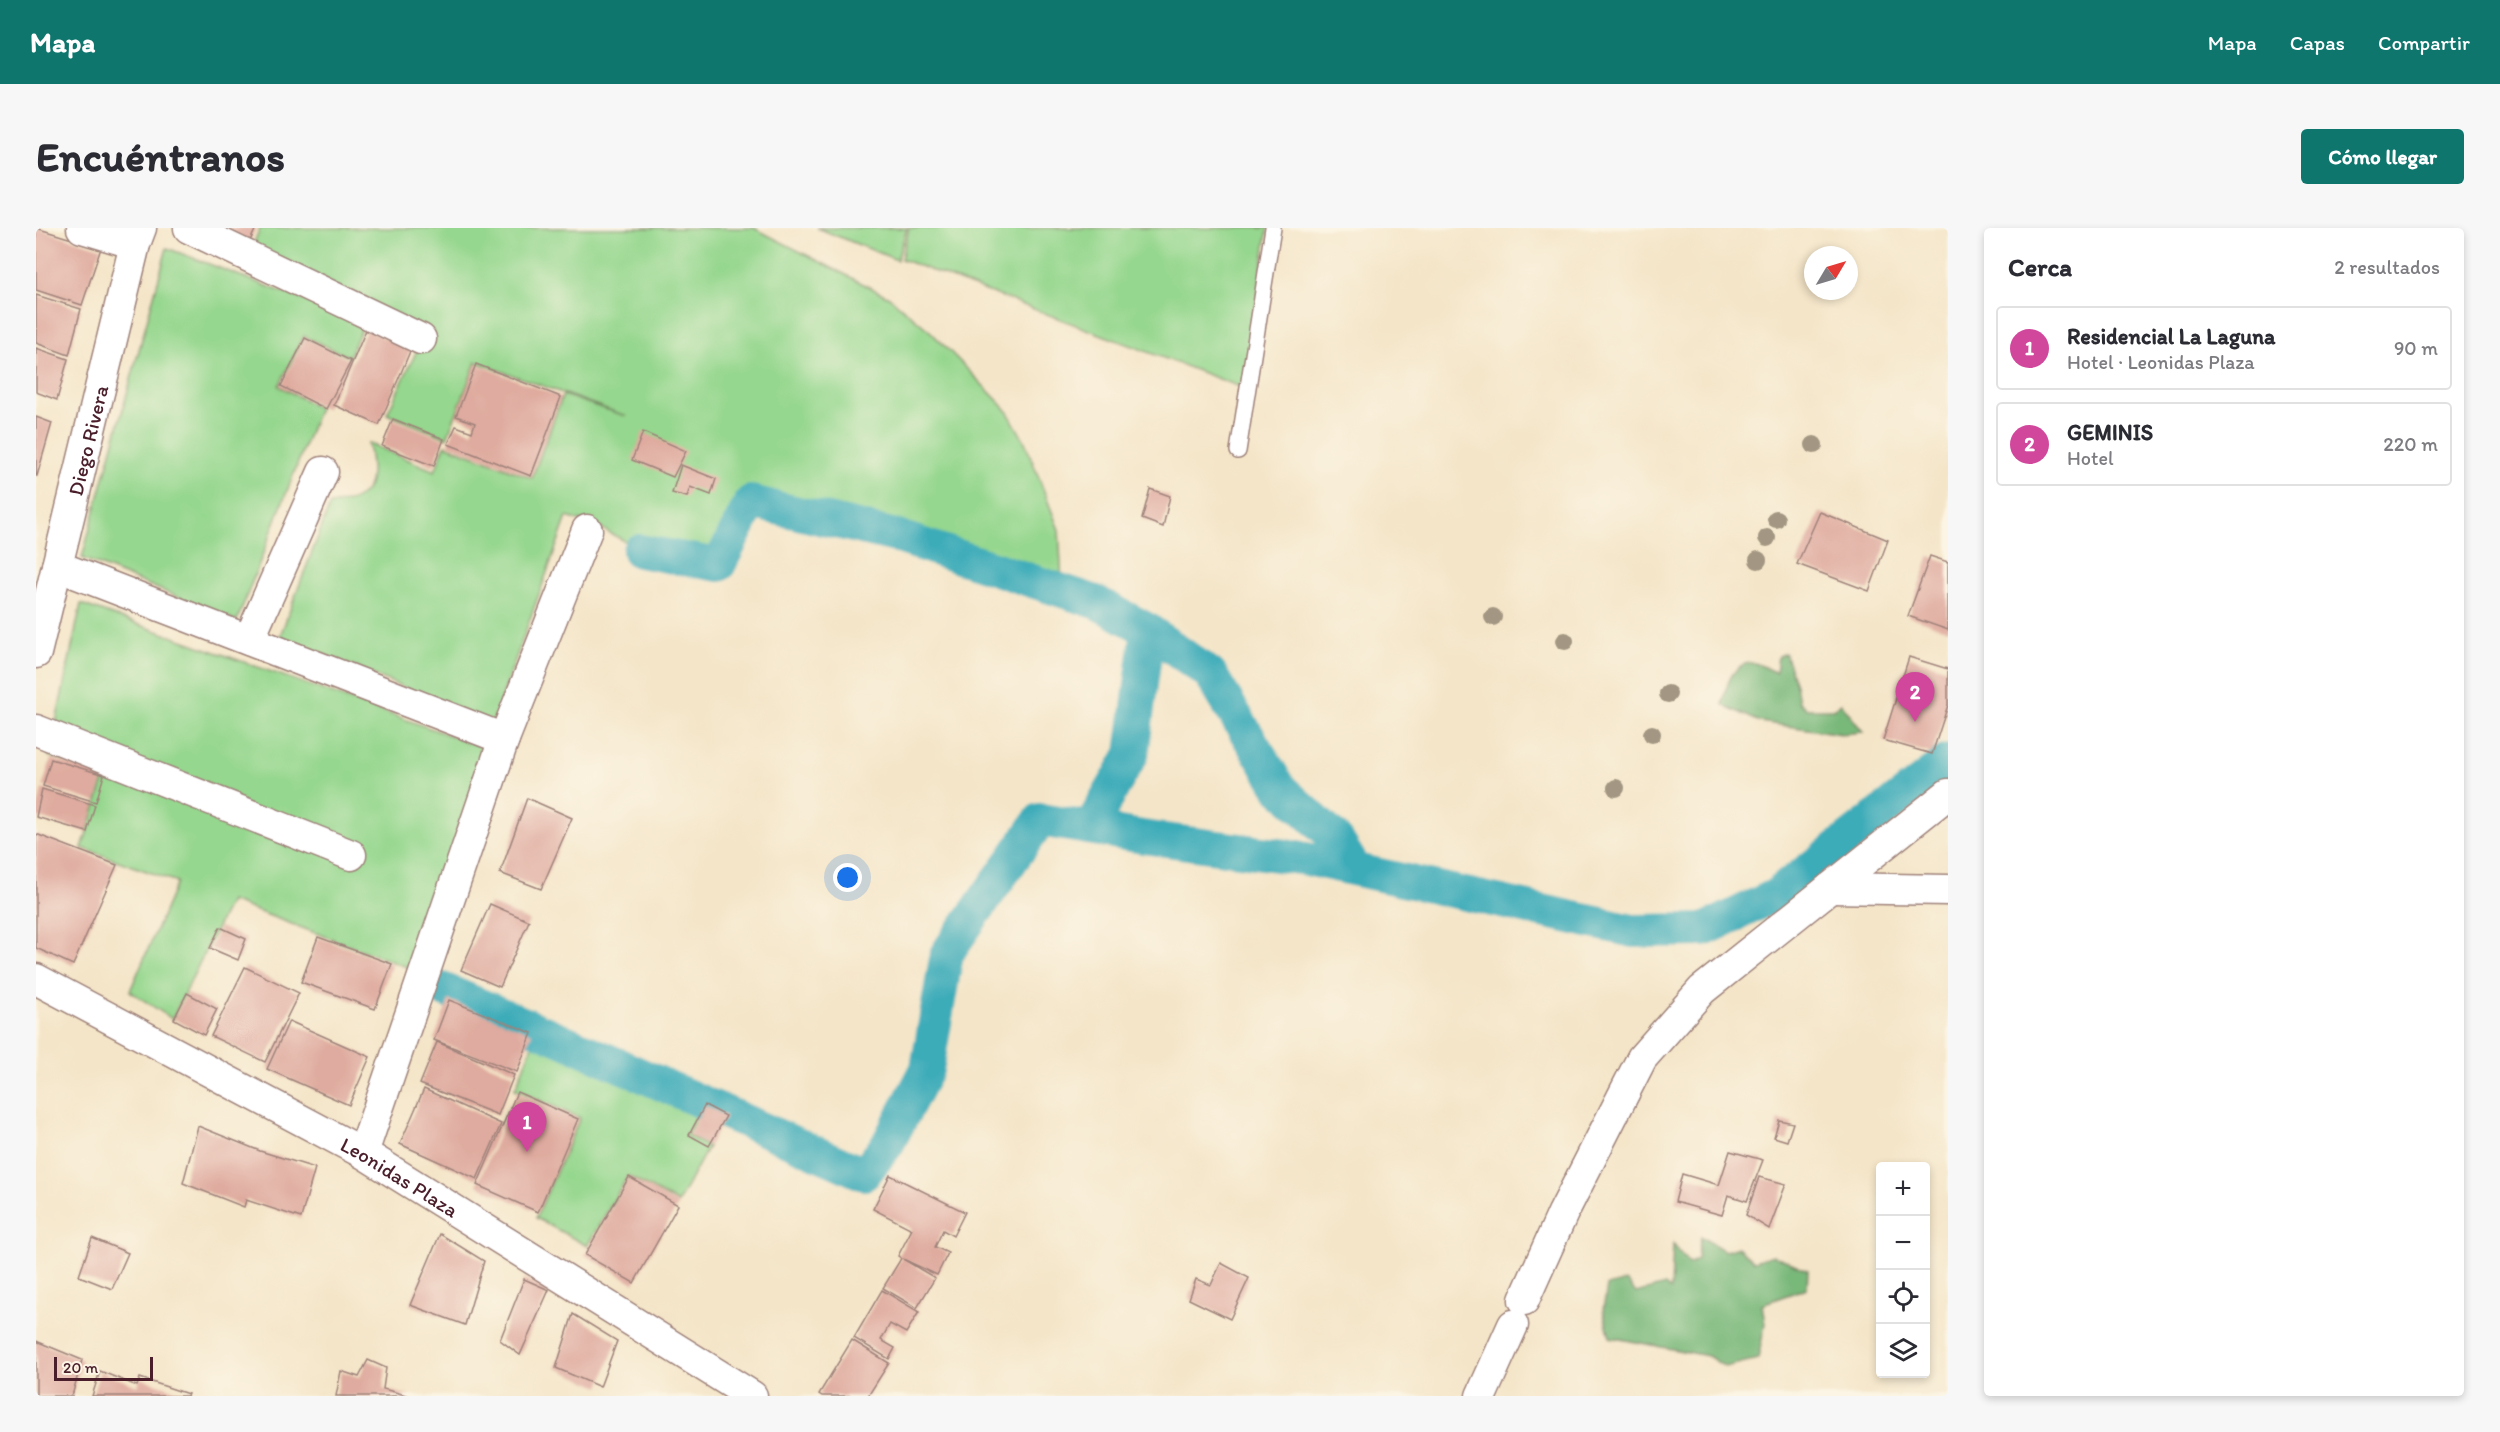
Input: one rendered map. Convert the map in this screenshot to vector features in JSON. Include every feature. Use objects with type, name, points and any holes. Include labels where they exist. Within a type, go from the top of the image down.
[{"type":"street","points":[[82,228],[138,236]]},
{"type":"street","points":[[189,228],[421,339]]},
{"type":"street","name":"Diego Rivera","points":[[36,653],[138,236]]},
{"type":"street","points":[[249,640],[322,472]]},
{"type":"street","points":[[363,1153],[504,740],[587,530]]},
{"type":"street","points":[[57,566],[504,740]]},
{"type":"street","points":[[36,730],[351,855]]},
{"type":"street","points":[[1481,1396],[1563,1213],[1642,1058],[1702,990],[1948,794]]},
{"type":"street","points":[[1830,888],[1948,890]]},
{"type":"street","name":"Leonidas Plaza","points":[[36,979],[363,1153],[752,1396]]},
{"type":"lane","points":[[1238,451],[1273,228]]},
{"type":"green space","points":[[260,228],[754,228],[889,297],[931,332],[1006,409],[1025,442],[1059,530],[1062,583],[1058,586],[897,533],[750,500],[719,565],[639,549],[599,527],[567,517],[492,724],[280,636],[330,505],[355,498],[368,487],[371,469],[368,443],[435,471],[445,445],[532,478],[563,395],[626,416],[476,362],[447,438],[387,414],[425,333],[253,245]]},
{"type":"green space","points":[[817,228],[907,228],[897,260]]},
{"type":"green space","points":[[909,228],[1268,228],[1243,388],[901,259]]},
{"type":"green space","points":[[167,248],[364,323],[349,357],[304,336],[279,386],[319,408],[237,621],[82,558]]},
{"type":"green space","points":[[81,604],[494,751],[415,970],[230,901],[172,1019],[130,991],[177,882],[82,848],[106,774],[49,756]]},
{"type":"green space","points":[[1785,653],[1799,702],[1807,709],[1833,709],[1841,703],[1863,732],[1842,734],[1760,722],[1723,705],[1731,677],[1740,666],[1754,663],[1776,672],[1778,656]]},
{"type":"green space","points":[[537,1033],[703,1105],[687,1135],[708,1147],[678,1203],[628,1176],[587,1246],[536,1218],[580,1118],[515,1089]]},
{"type":"green space","points":[[1701,1237],[1725,1251],[1738,1247],[1754,1261],[1773,1255],[1808,1270],[1807,1288],[1762,1304],[1765,1324],[1758,1359],[1725,1367],[1708,1356],[1610,1337],[1603,1310],[1607,1286],[1626,1281],[1636,1293],[1665,1285],[1671,1290],[1673,1244],[1689,1264],[1697,1259]]},
{"type":"building","points":[[36,228],[101,248],[82,305],[36,290]]},
{"type":"building","points":[[220,228],[256,228],[250,241]]},
{"type":"building","points":[[36,295],[81,309],[69,355],[36,343]]},
{"type":"building","points":[[366,330],[411,349],[379,425],[334,405]]},
{"type":"building","points":[[305,338],[351,361],[326,409],[281,386]]},
{"type":"building","points":[[36,348],[68,359],[57,400],[36,392]]},
{"type":"building","points":[[476,364],[561,397],[531,476],[448,444],[456,426],[472,432],[475,423],[456,416]]},
{"type":"building","points":[[36,417],[52,423],[37,476],[36,476]]},
{"type":"building","points":[[393,419],[444,439],[434,466],[382,446]]},
{"type":"building","points":[[643,432],[686,451],[673,477],[632,460]]},
{"type":"building","points":[[681,465],[716,479],[711,495],[690,487],[687,497],[672,493]]},
{"type":"building","points":[[1150,489],[1170,496],[1163,527],[1142,519]]},
{"type":"building","points":[[1820,512],[1888,540],[1869,591],[1797,564]]},
{"type":"building","points":[[1930,556],[1948,562],[1948,630],[1908,616]]},
{"type":"building","points":[[1909,657],[1948,669],[1948,705],[1932,754],[1883,740]]},
{"type":"building","points":[[51,759],[104,775],[96,802],[43,786]]},
{"type":"building","points":[[42,789],[95,805],[87,832],[36,817]]},
{"type":"building","points":[[527,798],[572,818],[541,889],[500,873]]},
{"type":"building","points":[[36,834],[117,865],[73,965],[36,948]]},
{"type":"building","points":[[490,904],[529,921],[500,987],[461,970]]},
{"type":"building","points":[[220,927],[246,939],[238,960],[210,948]]},
{"type":"building","points":[[318,937],[392,964],[375,1009],[301,982]]},
{"type":"building","points":[[245,967],[299,993],[265,1062],[211,1036]]},
{"type":"building","points":[[187,993],[217,1009],[204,1035],[174,1019]]},
{"type":"building","points":[[449,1000],[532,1033],[517,1072],[434,1040]]},
{"type":"building","points":[[289,1021],[370,1057],[349,1105],[267,1069]]},
{"type":"building","points":[[437,1042],[514,1075],[498,1115],[420,1084]]},
{"type":"building","points":[[424,1089],[501,1124],[477,1179],[400,1144]]},
{"type":"building","points":[[517,1092],[578,1119],[538,1212],[477,1185]]},
{"type":"building","points":[[705,1105],[726,1116],[709,1146],[689,1135]]},
{"type":"building","points":[[1779,1120],[1793,1123],[1787,1141],[1774,1137]]},
{"type":"building","points":[[198,1126],[260,1151],[315,1168],[301,1218],[246,1200],[244,1207],[183,1183]]},
{"type":"building","points":[[1730,1151],[1763,1160],[1747,1201],[1728,1195],[1722,1215],[1675,1202],[1682,1174],[1719,1185]]},
{"type":"building","points":[[890,1175],[965,1212],[953,1236],[943,1230],[935,1247],[948,1253],[937,1275],[903,1259],[935,1278],[917,1308],[883,1288],[901,1258],[898,1256],[912,1229],[873,1209]]},
{"type":"building","points":[[629,1177],[678,1205],[634,1283],[585,1255]]},
{"type":"building","points":[[1759,1177],[1786,1184],[1769,1229],[1746,1215]]},
{"type":"building","points":[[440,1234],[484,1261],[465,1325],[410,1305]]},
{"type":"building","points":[[92,1238],[128,1253],[112,1289],[79,1276]]},
{"type":"building","points":[[1221,1263],[1249,1278],[1230,1319],[1189,1299],[1196,1279],[1211,1285]]},
{"type":"building","points":[[524,1279],[549,1290],[520,1355],[500,1340]]},
{"type":"building","points":[[882,1290],[919,1312],[906,1333],[890,1324],[881,1340],[895,1348],[889,1359],[854,1338]]},
{"type":"building","points":[[573,1314],[617,1341],[600,1387],[556,1368]]},
{"type":"building","points":[[852,1340],[889,1363],[868,1396],[822,1396],[819,1394]]},
{"type":"building","points":[[36,1341],[82,1360],[72,1396],[36,1396]]},
{"type":"building","points":[[368,1360],[386,1368],[383,1389],[410,1396],[336,1396],[341,1371],[359,1377]]},
{"type":"building","points":[[100,1371],[137,1386],[140,1378],[188,1394],[187,1396],[92,1396]]},
{"type":"waterway","points":[[639,551],[719,565],[751,502],[896,536],[1096,602],[1148,630],[1132,754],[1090,828]]},
{"type":"waterway","points":[[1148,630],[1210,674],[1280,788],[1337,840],[1355,869]]},
{"type":"waterway","points":[[442,989],[864,1174],[887,1145],[927,1069],[947,953],[1040,820],[1143,837],[1307,859],[1633,931],[1704,930],[1776,895],[1948,761]]},
{"type":"place","name":"GEMINIS","points":[[1915,722]]},
{"type":"place","name":"Residencial La Laguna","points":[[527,1152]]}]
